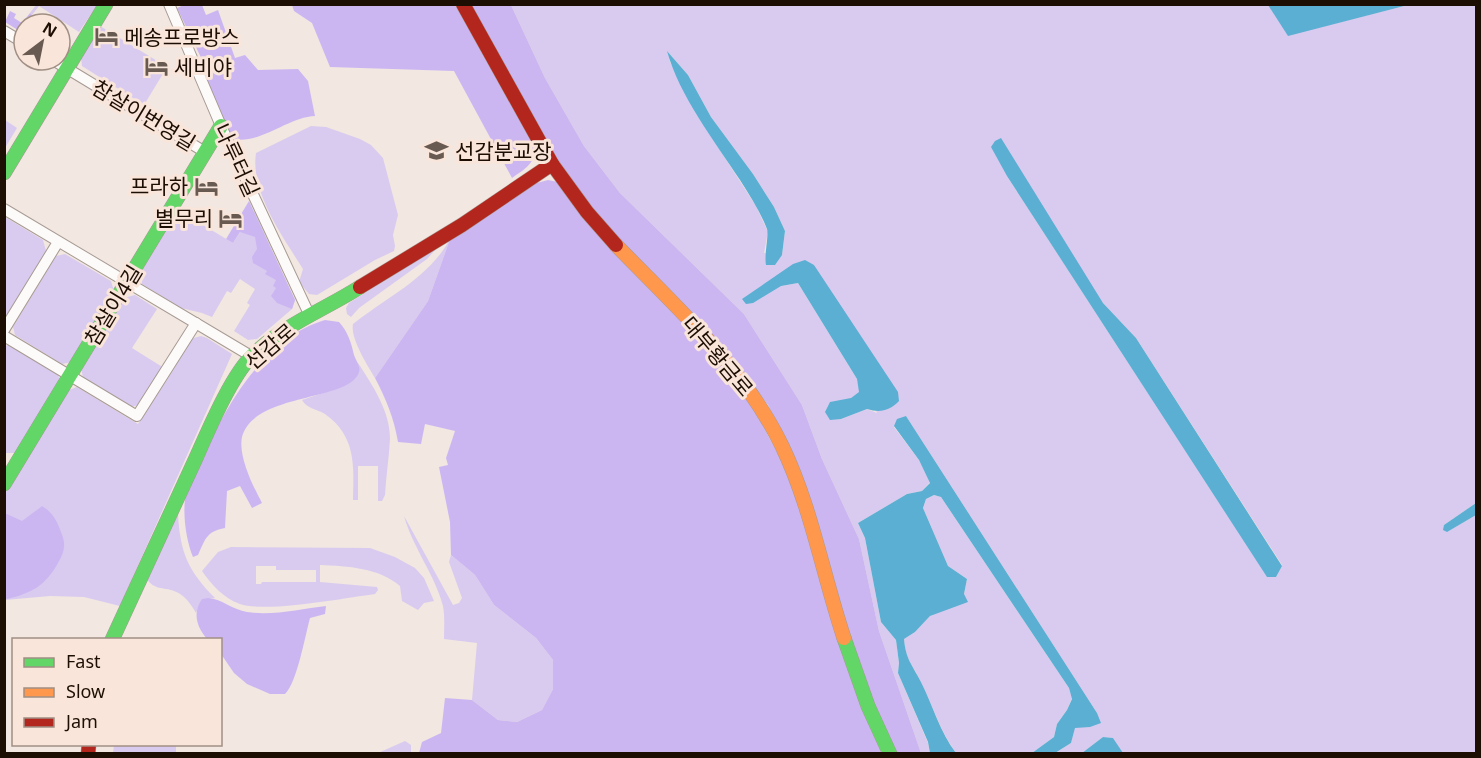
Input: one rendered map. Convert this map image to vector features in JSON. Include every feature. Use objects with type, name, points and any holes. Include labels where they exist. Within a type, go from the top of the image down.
[{"type":"street","points":[[72,62],[106,4]]},
{"type":"street","name":"나루터길","points":[[169,4],[221,126],[309,314]]},
{"type":"street","name":"대부황금로","points":[[464,4],[552,164],[593,219],[714,349],[740,380],[766,417],[794,475],[850,656],[868,706],[890,753]]},
{"type":"street","name":"참살이번영길","points":[[72,71],[205,152]]},
{"type":"street","points":[[4,173],[66,72]]},
{"type":"street","name":"참살이4길","points":[[4,484],[10,463],[70,376],[221,126]]},
{"type":"street","name":"선감로","points":[[112,638],[212,422],[251,356],[309,314],[335,303],[462,225],[552,164]]},
{"type":"street","points":[[4,209],[251,356]]},
{"type":"street","points":[[4,330],[58,242]]},
{"type":"street","points":[[4,336],[137,416],[196,323]]},
{"type":"shaded area","points":[[1268,4],[1288,35],[1408,5],[1476,5],[1476,503],[1444,525],[1448,531],[1476,515],[1476,753],[1123,754],[1113,738],[1103,737],[1082,753],[1055,753],[1071,743],[1075,727],[1090,727],[1097,713],[906,416],[894,427],[919,460],[930,482],[922,491],[907,494],[858,523],[865,538],[881,622],[896,640],[898,673],[928,743],[930,753],[921,753],[879,631],[859,539],[822,459],[802,405],[744,314],[620,193],[584,146],[545,78],[511,5]],"holes":[[[668,52],[688,75],[711,117],[774,207],[785,231],[782,255],[764,253],[768,232],[756,206],[696,113],[670,62]],[[1007,176],[1103,303],[1136,338],[1282,565],[1276,577],[1267,576]],[[814,265],[877,413],[867,409],[841,419],[851,398],[860,392],[857,379],[798,283],[781,286]]]},
{"type":"shaded area","points":[[36,5],[97,5],[79,32],[72,27],[72,12],[48,12],[39,6],[34,12],[31,12]]},
{"type":"shaded area","points":[[184,5],[202,5],[206,15],[218,10],[235,58],[245,55],[258,70],[298,69],[308,81],[315,116],[294,121],[251,138],[241,140],[230,138],[205,81],[208,72],[177,8]]},
{"type":"shaded area","points":[[292,5],[456,5],[535,143],[533,160],[512,178],[454,71],[330,67],[312,23],[294,11]]},
{"type":"shaded area","points":[[471,5],[511,5],[545,78],[584,146],[620,193],[744,314],[802,405],[822,459],[859,539],[879,631],[921,753],[896,753],[865,684],[783,436],[768,405],[743,374],[605,224],[563,169]]},
{"type":"shaded area","points":[[10,11],[12,12],[12,26],[5,22]]},
{"type":"shaded area","points":[[100,26],[167,67],[144,105],[82,66],[81,58]]},
{"type":"shaded area","points":[[5,120],[17,128],[5,148]]},
{"type":"shaded area","points":[[311,126],[326,127],[371,145],[383,158],[398,215],[393,235],[394,251],[317,295],[309,294],[299,282],[303,269],[270,214],[255,168],[256,153]]},
{"type":"shaded area","points":[[548,180],[558,182],[732,377],[752,405],[788,473],[883,753],[419,753],[422,742],[441,733],[445,698],[472,700],[498,720],[517,722],[542,710],[553,689],[553,660],[536,638],[494,605],[475,575],[451,555],[450,522],[439,467],[448,465],[446,458],[455,431],[425,424],[421,444],[398,442],[389,409],[375,378],[428,301],[450,239],[537,183]]},
{"type":"shaded area","points":[[249,201],[295,300],[292,309],[277,303],[271,296],[276,288],[273,286],[276,280],[265,274],[267,271],[253,263],[252,257],[257,249],[255,237],[240,232],[233,243],[226,239]]},
{"type":"shaded area","points":[[178,210],[233,243],[254,211],[295,300],[292,309],[257,339],[248,340],[234,331],[250,305],[247,303],[255,289],[240,279],[231,293],[227,291],[212,317],[181,308],[142,284],[141,272]]},
{"type":"shaded area","points":[[5,217],[43,240],[46,251],[5,319]]},
{"type":"shaded area","points":[[450,239],[428,301],[375,378],[354,337],[353,324],[419,276],[431,265]]},
{"type":"shaded area","points":[[437,248],[427,259],[359,308],[351,317],[347,314],[346,308],[349,303]]},
{"type":"shaded area","points":[[65,254],[111,281],[114,291],[72,362],[62,364],[15,335],[13,327],[56,256]]},
{"type":"shaded area","points":[[135,295],[157,309],[132,348],[164,368],[142,404],[131,407],[83,378],[81,367],[124,298]]},
{"type":"shaded area","points":[[325,320],[339,322],[345,330],[359,366],[359,372],[352,382],[264,412],[250,423],[242,437],[242,453],[247,471],[262,503],[252,508],[240,486],[227,491],[225,528],[210,534],[198,555],[193,557],[185,518],[187,489],[224,415],[266,357],[284,341],[303,329]]},
{"type":"shaded area","points":[[201,336],[232,354],[120,606],[84,597],[50,596],[5,600],[42,506],[22,522],[5,513],[4,495],[48,420],[69,390],[77,387],[138,424],[172,372],[190,339]]},
{"type":"shaded area","points":[[9,345],[58,374],[60,382],[15,453],[5,453],[4,346]]},
{"type":"shaded area","points":[[358,363],[380,399],[389,429],[385,495],[382,501],[378,501],[378,466],[358,466],[358,500],[353,500],[353,463],[343,432],[325,414],[302,400],[329,391],[359,371]]},
{"type":"shaded area","points":[[934,495],[941,497],[1069,688],[1072,698],[1057,724],[1054,737],[1032,753],[956,753],[945,736],[908,657],[904,639],[915,632],[930,616],[964,594],[967,579],[948,566],[923,508],[926,499]]},
{"type":"shaded area","points":[[42,506],[56,520],[63,536],[62,555],[43,583],[16,597],[4,598],[5,513],[22,521]]},
{"type":"shaded area","points":[[178,514],[183,550],[187,560],[198,579],[215,598],[203,602],[196,613],[181,594],[156,587],[147,579]]},
{"type":"shaded area","points":[[404,516],[453,605],[459,603],[462,598],[449,562],[451,555],[475,575],[494,605],[536,638],[553,660],[553,689],[542,710],[517,722],[498,720],[472,700],[477,643],[444,639],[443,606]]},
{"type":"shaded area","points":[[231,547],[370,548],[395,557],[415,568],[424,578],[434,601],[424,603],[418,610],[402,601],[400,586],[383,575],[352,567],[320,565],[320,582],[377,587],[378,590],[375,594],[306,604],[268,607],[240,604],[218,590],[202,571],[218,552]],"holes":[[[256,566],[276,566],[276,570],[316,570],[316,582],[256,584]]]},
{"type":"shaded area","points":[[202,599],[218,600],[242,611],[257,613],[276,613],[326,606],[325,614],[310,618],[297,670],[285,694],[270,694],[247,684],[234,673],[222,655],[222,638],[206,638],[198,625],[197,609]]},
{"type":"shaded area","points":[[405,741],[411,745],[411,753],[378,753]]},
{"type":"shaded area","points":[[114,746],[176,746],[176,753],[113,753]]},
{"type":"water","points":[[1268,5],[1408,5],[1288,36]]},
{"type":"water","points":[[667,51],[688,75],[711,117],[774,207],[785,231],[782,255],[775,265],[766,265],[767,229],[755,204],[689,101]]},
{"type":"water","points":[[1001,138],[1103,303],[1136,338],[1282,566],[1276,577],[1267,577],[1007,176],[991,147]]},
{"type":"water","points":[[805,260],[814,265],[898,392],[899,401],[892,407],[880,411],[867,409],[841,419],[830,420],[825,412],[830,402],[851,398],[859,392],[857,379],[798,283],[781,286],[753,303],[746,304],[742,299],[793,264]]},
{"type":"water","points":[[906,416],[1097,713],[1101,723],[1090,727],[1075,728],[1071,743],[1055,753],[1032,753],[1054,737],[1057,724],[1072,699],[1069,688],[941,497],[934,495],[926,499],[923,508],[948,566],[967,579],[964,594],[968,602],[930,616],[915,632],[904,639],[910,662],[945,736],[956,753],[930,753],[928,742],[898,673],[896,640],[881,622],[865,538],[858,523],[907,494],[922,491],[930,483],[919,460],[894,426],[897,419]]},
{"type":"water","points":[[1476,503],[1476,515],[1447,532],[1443,530],[1444,525]]},
{"type":"water","points":[[1103,737],[1113,738],[1123,753],[1082,753]]},
{"type":"traffic: fast","points":[[4,173],[106,4]]},
{"type":"traffic: fast","points":[[4,484],[221,126]]},
{"type":"traffic: fast","points":[[113,638],[214,419],[237,375],[265,344],[360,287]]},
{"type":"traffic: fast","points":[[844,638],[868,706],[890,754]]},
{"type":"traffic: slow","points":[[616,245],[685,315],[729,364],[766,417],[782,446],[801,492],[844,638]]},
{"type":"traffic: jam","points":[[463,4],[552,164],[587,212],[616,245]]},
{"type":"traffic: jam","points":[[360,287],[462,225],[552,164]]},
{"type":"traffic: jam","points":[[88,754],[89,746]]},
{"type":"place","name":"메송프로방스","points":[[106,37]]},
{"type":"place","name":"세비야","points":[[156,67]]},
{"type":"place","name":"선감분교장","points":[[437,151]]},
{"type":"place","name":"프라하","points":[[206,186]]},
{"type":"place","name":"별무리","points":[[231,218]]}]
